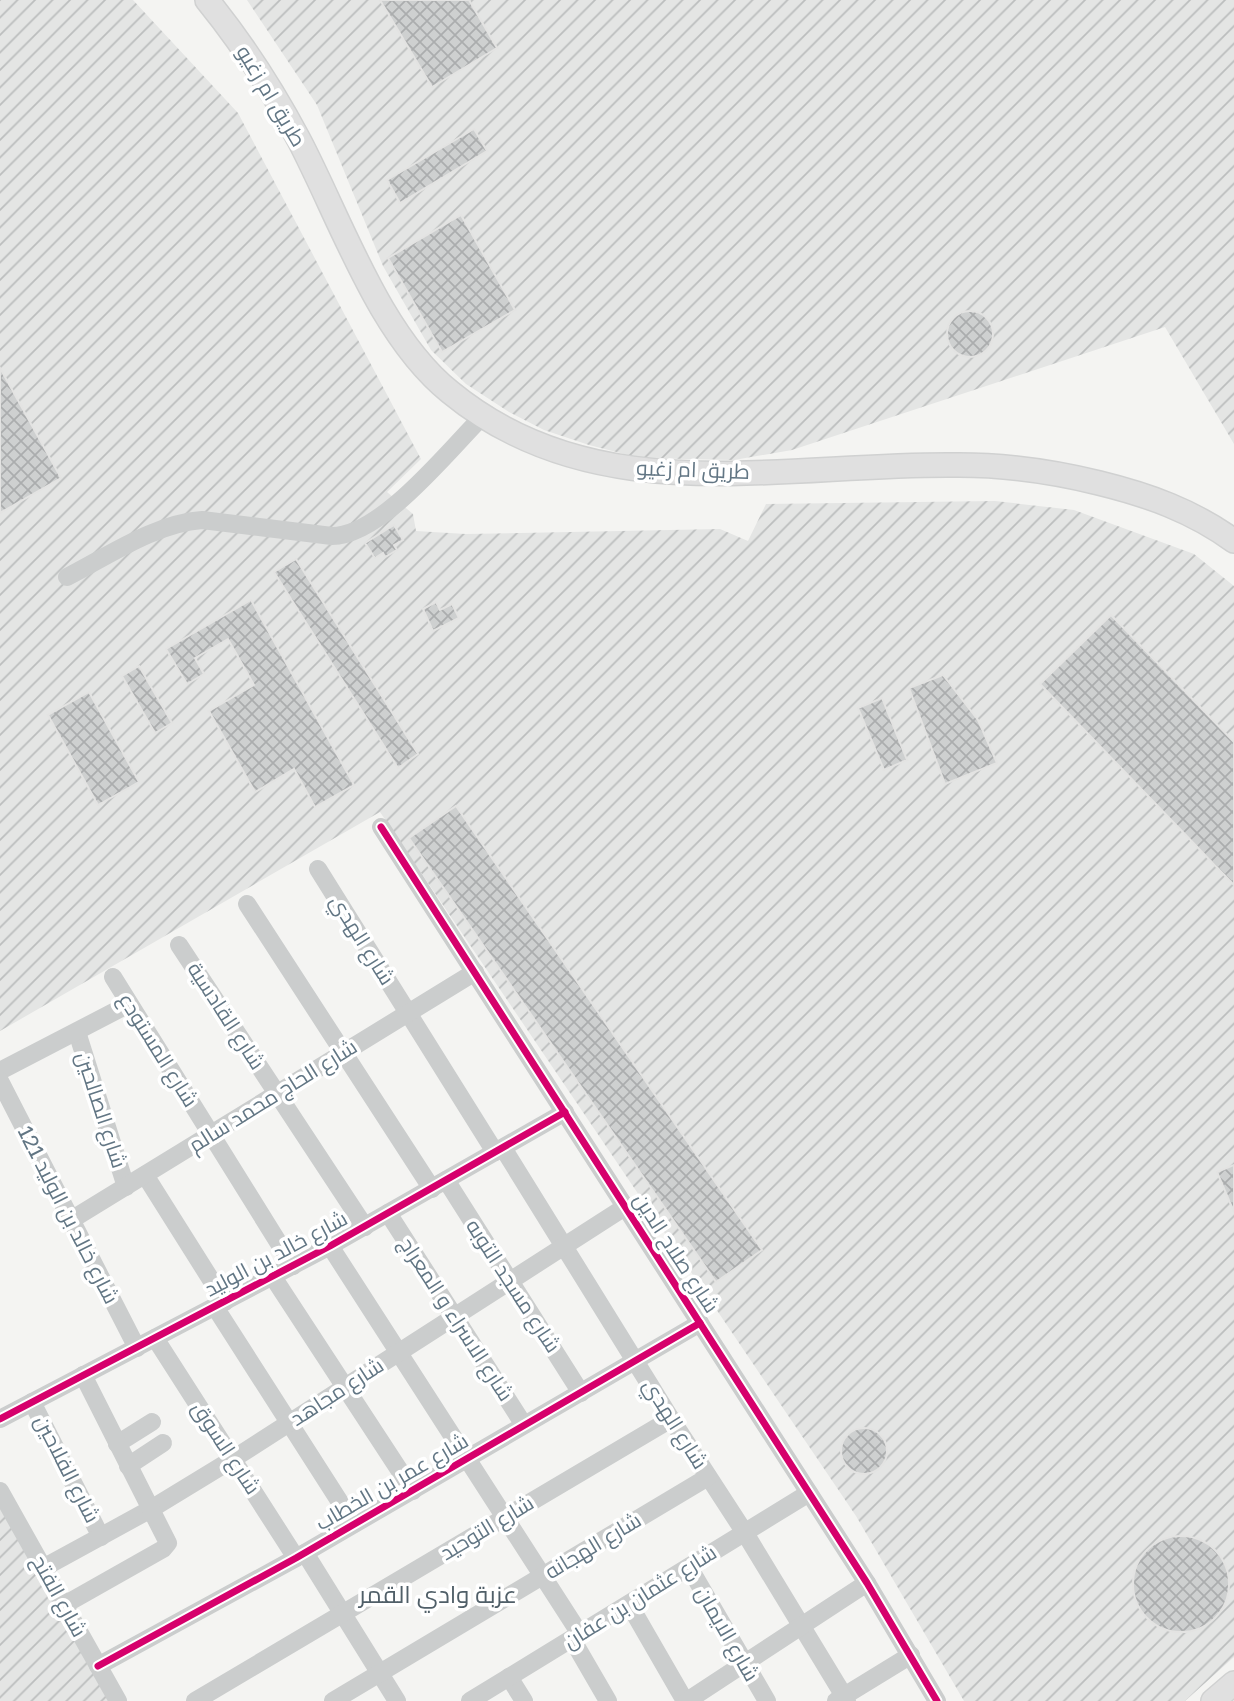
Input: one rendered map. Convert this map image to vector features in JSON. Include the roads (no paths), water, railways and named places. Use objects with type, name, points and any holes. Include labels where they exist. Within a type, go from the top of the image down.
[{"type":"main road","name":"طريق ام زغيو","points":[[207,0],[257,69],[298,138],[391,324],[416,359],[447,390],[482,417],[534,443],[590,461],[648,471],[707,474],[960,464],[1017,468],[1073,477],[1128,490],[1172,505],[1212,525],[1234,541]]},
{"type":"main road","points":[[1213,1701],[1234,1682]]},
{"type":"street","points":[[67,577],[162,528],[188,521],[202,520],[332,536],[353,533],[390,510],[482,417]]},
{"type":"street","name":"شارع صلاح الدين","points":[[381,827],[867,1583],[937,1701]]},
{"type":"street","name":"شارع الهدي","points":[[318,869],[408,1013],[564,1246],[802,1625],[842,1699]]},
{"type":"street","name":"شارع مسجد التوبه","points":[[247,904],[344,1053],[510,1281],[581,1392]]},
{"type":"street","name":"شارع القادسية","points":[[179,945],[365,1227]]},
{"type":"street","name":"شارع الحاج محمد سالم","points":[[71,1220],[475,972]]},
{"type":"street","name":"شارع المستودع","points":[[113,977],[293,1266]]},
{"type":"street","points":[[0,1071],[129,1004]]},
{"type":"street","name":"شارع الصالحين","points":[[77,1032],[126,1187]]},
{"type":"street","name":"شارع خالد بن الوليد 121","points":[[0,1082],[137,1348]]},
{"type":"street","name":"شارع خالد بن الوليد","points":[[0,1419],[273,1277],[565,1112]]},
{"type":"street","name":"شارع الصالحين","points":[[145,1175],[289,1423],[354,1524]]},
{"type":"street","name":"شارع مجاهد","points":[[43,1568],[151,1509],[233,1459],[625,1207]]},
{"type":"street","name":"شارع الاسراء و المعراج","points":[[388,1213],[524,1425]]},
{"type":"street","points":[[330,1246],[542,1576],[608,1701]]},
{"type":"street","points":[[273,1277],[413,1491]]},
{"type":"street","name":"شارع عمر بن الخطاب","points":[[98,1666],[301,1555],[701,1323]]},
{"type":"street","name":"شارع السوق","points":[[155,1338],[233,1459],[343,1613],[397,1701]]},
{"type":"street","points":[[64,1605],[167,1547],[167,1539],[83,1375]]},
{"type":"street","name":"شارع الفلاحين","points":[[33,1402],[101,1536]]},
{"type":"street","name":"شارع التوحيد","points":[[195,1701],[671,1419]]},
{"type":"street","points":[[117,1444],[152,1422]]},
{"type":"street","points":[[128,1466],[163,1443]]},
{"type":"street","name":"شارع الهجانه","points":[[333,1701],[708,1477]]},
{"type":"street","name":"شارع الفتح","points":[[0,1491],[118,1701]]},
{"type":"street","name":"شارع عثمان بن عفان","points":[[470,1701],[809,1493]]},
{"type":"street","name":"شارع الايمان","points":[[689,1567],[767,1701]]},
{"type":"street","points":[[629,1604],[686,1701],[867,1583]]},
{"type":"street","points":[[842,1699],[911,1655]]},
{"type":"street","points":[[509,1677],[524,1701]]},
{"type":"district","name":"عزبة وادي القمر","points":[[438,1595]]}]
